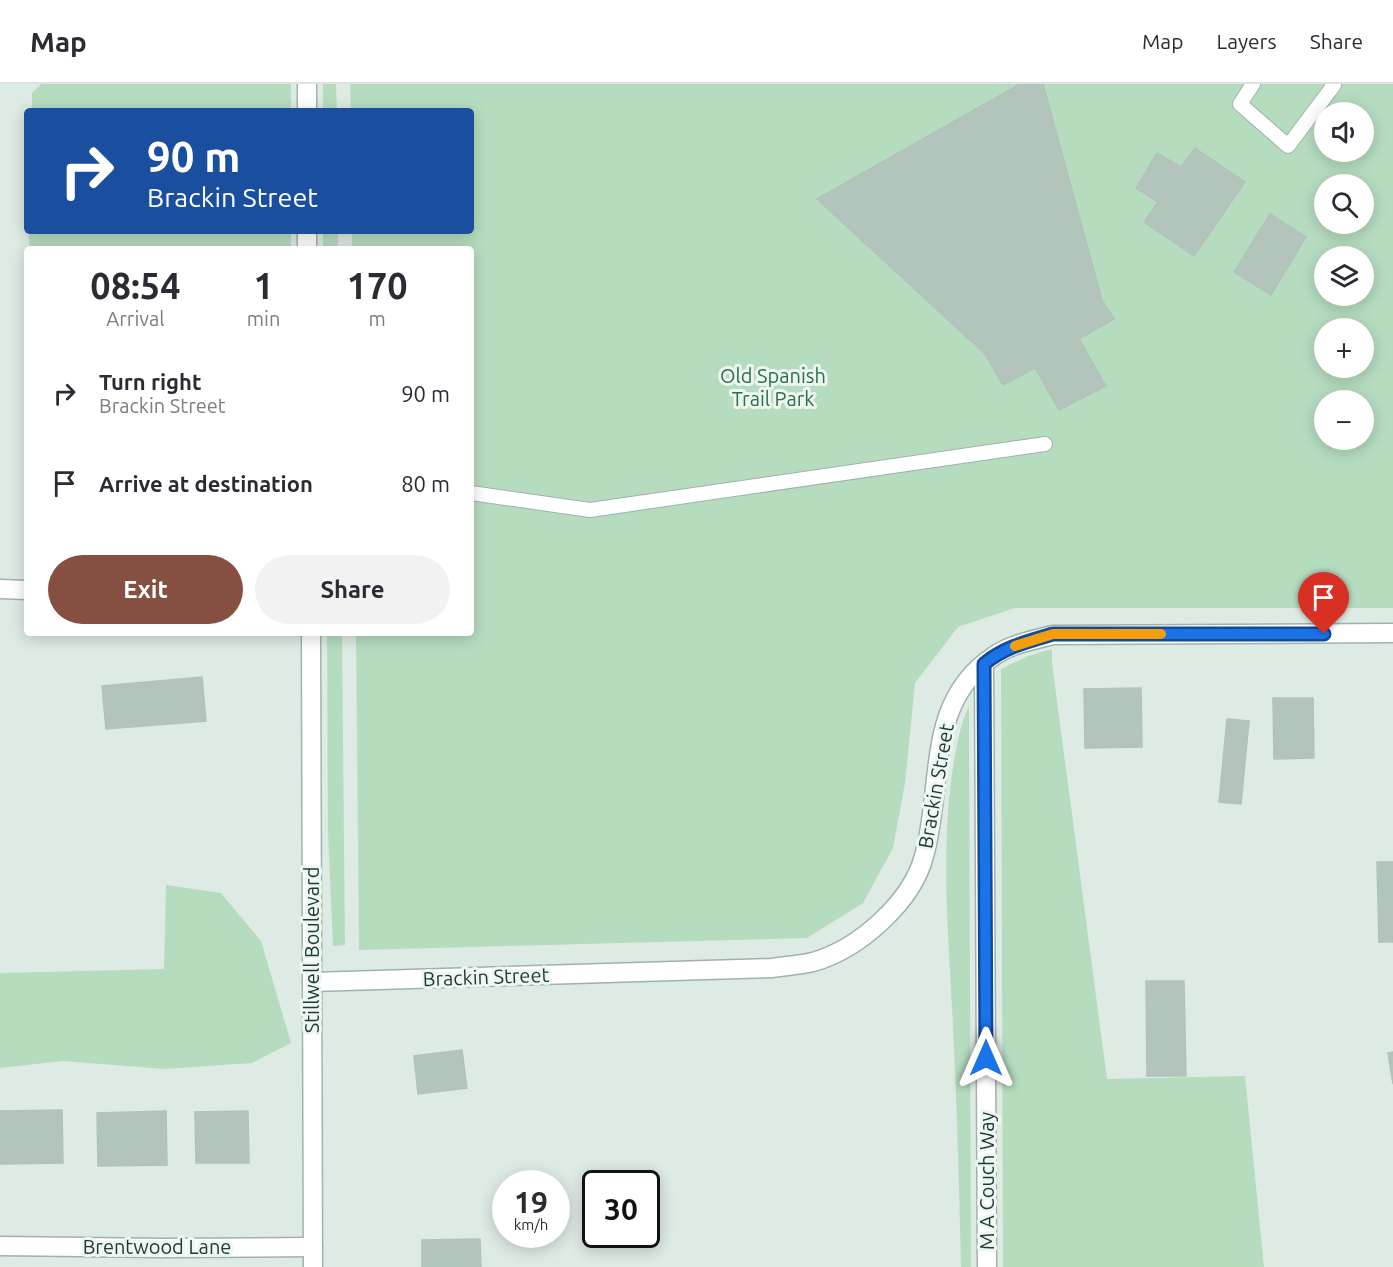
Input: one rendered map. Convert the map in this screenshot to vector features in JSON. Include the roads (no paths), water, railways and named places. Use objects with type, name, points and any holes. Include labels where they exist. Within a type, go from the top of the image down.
[{"type":"street","points":[[307,84],[307,108]]},
{"type":"street","points":[[0,589],[24,590]]},
{"type":"street","name":"Brackin Street","points":[[312,982],[772,968],[814,961],[870,933],[904,897],[924,857],[939,746],[946,719],[955,698],[973,673],[994,656],[1021,643],[1053,634],[1393,633]]},
{"type":"street","name":"Stillwell Boulevard","points":[[310,636],[313,1267]]},
{"type":"street","name":"M A Couch Way","points":[[984,664],[987,1267]]},
{"type":"street","name":"Brentwood Lane","points":[[0,1246],[313,1247]]},
{"type":"lane","points":[[1253,84],[1240,104],[1288,146],[1334,85],[1332,84]]},
{"type":"lane","points":[[474,493],[590,510],[1045,444]]},
{"type":"park label","name":"Old Spanish Trail Park","points":[[773,388]]}]
